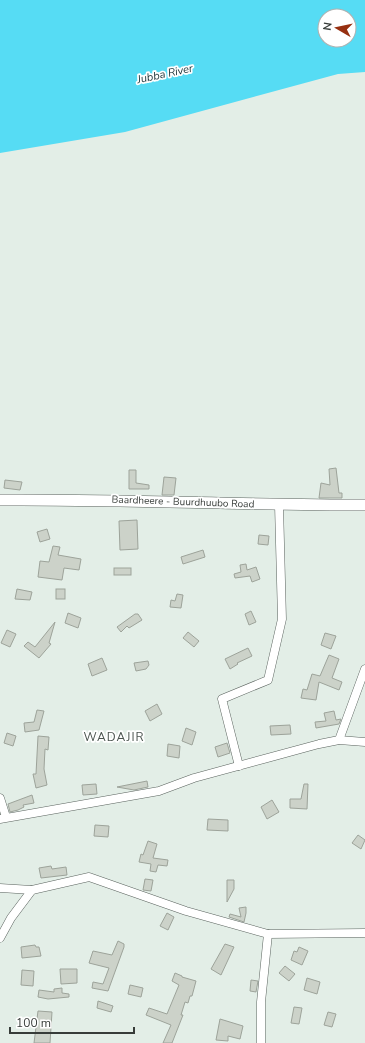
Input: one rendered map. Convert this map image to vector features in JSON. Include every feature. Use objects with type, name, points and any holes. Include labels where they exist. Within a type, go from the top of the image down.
[{"type":"main road","name":"Baardheere - Buurdhuubo Road","points":[[0,500],[92,500],[279,505],[365,505]]},
{"type":"street","points":[[239,766],[222,699],[268,680],[282,619],[279,505]]},
{"type":"street","points":[[339,740],[365,670]]},
{"type":"street","points":[[0,798],[3,818],[160,792],[194,778],[339,740],[365,742]]},
{"type":"street","points":[[0,888],[32,890],[89,876],[186,911],[268,934],[365,933]]},
{"type":"street","points":[[0,938],[11,918],[32,890]]},
{"type":"street","points":[[261,1043],[260,1002],[268,934]]},
{"type":"water","name":"Jubba River","points":[[0,0],[365,0],[365,72],[338,74],[125,132],[0,153]]},
{"type":"building","points":[[336,468],[339,493],[342,493],[342,498],[319,498],[321,483],[330,485],[329,469]]},
{"type":"building","points":[[129,470],[136,470],[136,483],[149,485],[149,489],[129,489]]},
{"type":"building","points":[[164,477],[176,478],[174,495],[162,495]]},
{"type":"building","points":[[5,480],[22,482],[20,490],[4,488]]},
{"type":"building","points":[[137,520],[138,549],[120,550],[119,521]]},
{"type":"building","points":[[47,529],[50,539],[40,542],[37,532]]},
{"type":"building","points":[[259,535],[269,536],[268,545],[258,544]]},
{"type":"building","points":[[53,546],[60,547],[58,555],[81,559],[79,570],[64,568],[62,580],[38,577],[40,561],[49,562]]},
{"type":"building","points":[[203,550],[205,557],[183,564],[181,557]]},
{"type":"building","points":[[246,564],[247,570],[256,567],[260,579],[252,582],[250,576],[235,578],[234,574],[241,572],[240,565]]},
{"type":"building","points":[[114,568],[131,568],[131,575],[114,575]]},
{"type":"building","points":[[17,589],[32,592],[30,600],[15,599]]},
{"type":"building","points":[[56,589],[65,589],[65,599],[56,599]]},
{"type":"building","points":[[177,594],[183,595],[181,608],[170,607],[171,600],[175,601]]},
{"type":"building","points":[[251,611],[256,622],[249,625],[245,614]]},
{"type":"building","points":[[68,613],[81,618],[78,628],[65,623]]},
{"type":"building","points":[[135,614],[138,614],[142,620],[129,628],[127,626],[121,632],[117,627]]},
{"type":"building","points":[[55,622],[49,643],[51,644],[39,658],[24,646],[28,642],[35,647]]},
{"type":"building","points":[[7,630],[16,634],[10,647],[1,643]]},
{"type":"building","points":[[188,632],[199,641],[194,647],[183,638]]},
{"type":"building","points":[[325,633],[336,636],[331,649],[321,645]]},
{"type":"building","points":[[248,648],[252,656],[237,663],[238,664],[230,669],[225,659]]},
{"type":"building","points":[[329,655],[339,659],[332,678],[342,682],[339,690],[319,682],[316,700],[301,698],[303,689],[307,690],[312,674],[320,676]]},
{"type":"building","points":[[102,658],[107,670],[92,676],[88,664]]},
{"type":"building","points":[[148,661],[149,665],[146,669],[136,671],[134,663]]},
{"type":"building","points":[[157,704],[162,714],[150,721],[145,711]]},
{"type":"building","points":[[37,710],[44,711],[39,730],[25,732],[24,723],[34,722]]},
{"type":"building","points":[[334,711],[336,720],[341,719],[339,724],[316,728],[315,722],[326,721],[324,713]]},
{"type":"building","points":[[290,725],[291,734],[271,735],[270,726]]},
{"type":"building","points":[[186,728],[196,732],[192,745],[182,741]]},
{"type":"building","points":[[7,733],[16,736],[13,746],[4,743]]},
{"type":"building","points":[[38,736],[49,737],[48,750],[45,749],[44,769],[47,785],[36,788],[33,774],[36,774]]},
{"type":"building","points":[[227,743],[230,753],[218,757],[215,747]]},
{"type":"building","points":[[168,744],[180,746],[179,758],[167,756]]},
{"type":"building","points":[[147,781],[148,787],[134,790],[117,787]]},
{"type":"building","points":[[96,784],[97,794],[83,795],[82,785]]},
{"type":"building","points":[[304,784],[308,784],[307,809],[290,808],[290,799],[301,799]]},
{"type":"building","points":[[32,795],[34,803],[23,805],[24,807],[10,812],[8,804]]},
{"type":"building","points":[[272,800],[279,812],[267,819],[261,807]]},
{"type":"building","points":[[208,819],[228,820],[228,831],[207,830]]},
{"type":"building","points":[[95,825],[109,826],[108,837],[94,836]]},
{"type":"building","points":[[358,835],[365,840],[361,849],[352,843]]},
{"type":"building","points":[[148,841],[157,844],[153,858],[168,860],[167,866],[158,865],[156,872],[150,871],[151,864],[139,862],[141,854],[143,855]]},
{"type":"building","points":[[51,866],[52,869],[66,867],[67,875],[41,878],[39,868]]},
{"type":"building","points":[[145,879],[153,880],[151,891],[143,890]]},
{"type":"building","points":[[227,880],[234,880],[234,889],[227,902]]},
{"type":"building","points":[[246,907],[244,922],[229,917],[230,914],[241,917],[239,908]]},
{"type":"building","points":[[167,913],[174,917],[168,930],[160,926]]},
{"type":"building","points":[[118,941],[124,944],[124,947],[108,991],[92,988],[93,982],[103,984],[109,968],[89,963],[93,951],[112,955]]},
{"type":"building","points":[[225,944],[234,947],[221,975],[211,969]]},
{"type":"building","points":[[35,945],[36,947],[39,947],[41,956],[22,958],[21,947]]},
{"type":"building","points":[[299,947],[308,951],[302,965],[291,960],[294,951],[297,952]]},
{"type":"building","points":[[285,966],[295,974],[289,981],[279,973]]},
{"type":"building","points":[[60,969],[77,969],[77,983],[61,984]]},
{"type":"building","points":[[22,970],[34,971],[33,986],[21,985]]},
{"type":"building","points":[[175,973],[182,977],[196,981],[192,996],[190,996],[188,1003],[185,1002],[181,1015],[183,1015],[172,1043],[163,1043],[171,1025],[146,1015],[149,1008],[167,1014],[179,985],[172,981]]},
{"type":"building","points":[[307,978],[320,982],[317,994],[304,990]]},
{"type":"building","points":[[251,980],[258,981],[256,992],[250,991]]},
{"type":"building","points":[[130,985],[143,988],[141,997],[128,994]]},
{"type":"building","points":[[62,988],[62,993],[69,994],[69,997],[48,999],[38,997],[39,990],[54,992],[54,989]]},
{"type":"building","points":[[98,1001],[113,1006],[111,1012],[97,1008]]},
{"type":"building","points":[[294,1007],[302,1008],[299,1024],[291,1023]]},
{"type":"building","points":[[38,1011],[52,1012],[50,1043],[34,1043]]},
{"type":"building","points":[[328,1012],[336,1014],[332,1027],[324,1025]]},
{"type":"building","points":[[220,1019],[243,1026],[240,1039],[228,1036],[228,1041],[216,1040]]},
{"type":"district","name":"WADAJIR","points":[[114,737]]}]
